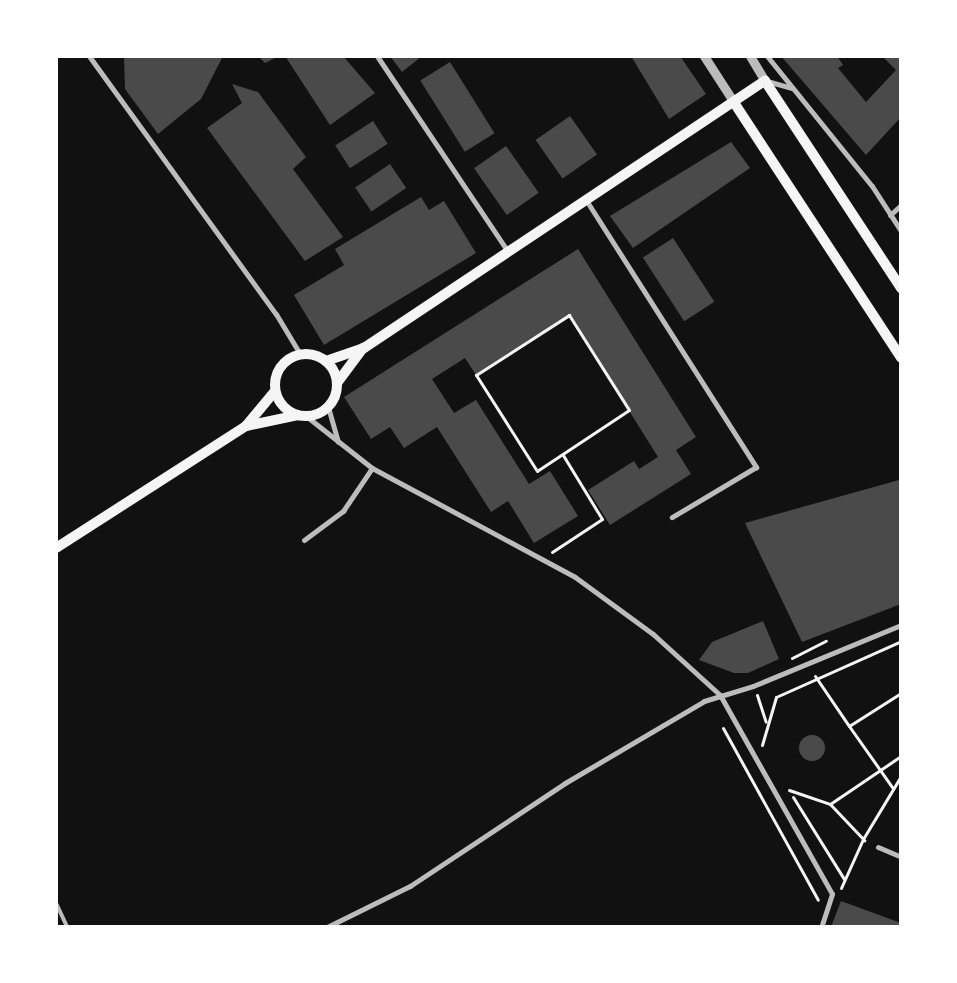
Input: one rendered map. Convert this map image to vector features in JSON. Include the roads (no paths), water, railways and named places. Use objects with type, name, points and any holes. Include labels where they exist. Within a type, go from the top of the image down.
[{"type":"main road","points":[[56,548],[246,426],[275,391],[280,367],[300,354],[326,361],[364,348],[586,200],[735,104],[765,81],[901,288]]},
{"type":"main road","points":[[735,104],[901,358]]},
{"type":"main road","points":[[246,426],[302,416],[328,407],[336,383],[364,348]]},
{"type":"main road","points":[[326,361],[336,383]]},
{"type":"main road","points":[[275,391],[283,407],[302,416]]},
{"type":"street","points":[[89,56],[300,354]]},
{"type":"street","points":[[376,56],[509,253]]},
{"type":"street","points":[[704,56],[735,104]]},
{"type":"street","points":[[750,56],[765,81],[795,90]]},
{"type":"street","points":[[767,56],[795,90],[901,231]]},
{"type":"street","points":[[586,200],[756,467],[672,516]]},
{"type":"street","points":[[890,215],[901,205]]},
{"type":"street","points":[[328,407],[338,442]]},
{"type":"street","points":[[302,416],[372,468],[539,560],[575,577],[654,634],[720,695],[832,894],[821,927]]},
{"type":"street","points":[[304,540],[343,511],[372,468]]},
{"type":"street","points":[[327,927],[410,886],[565,783],[720,695],[807,663],[901,625]]},
{"type":"street","points":[[878,847],[901,857]]},
{"type":"lane","points":[[56,903],[68,927]]}]
